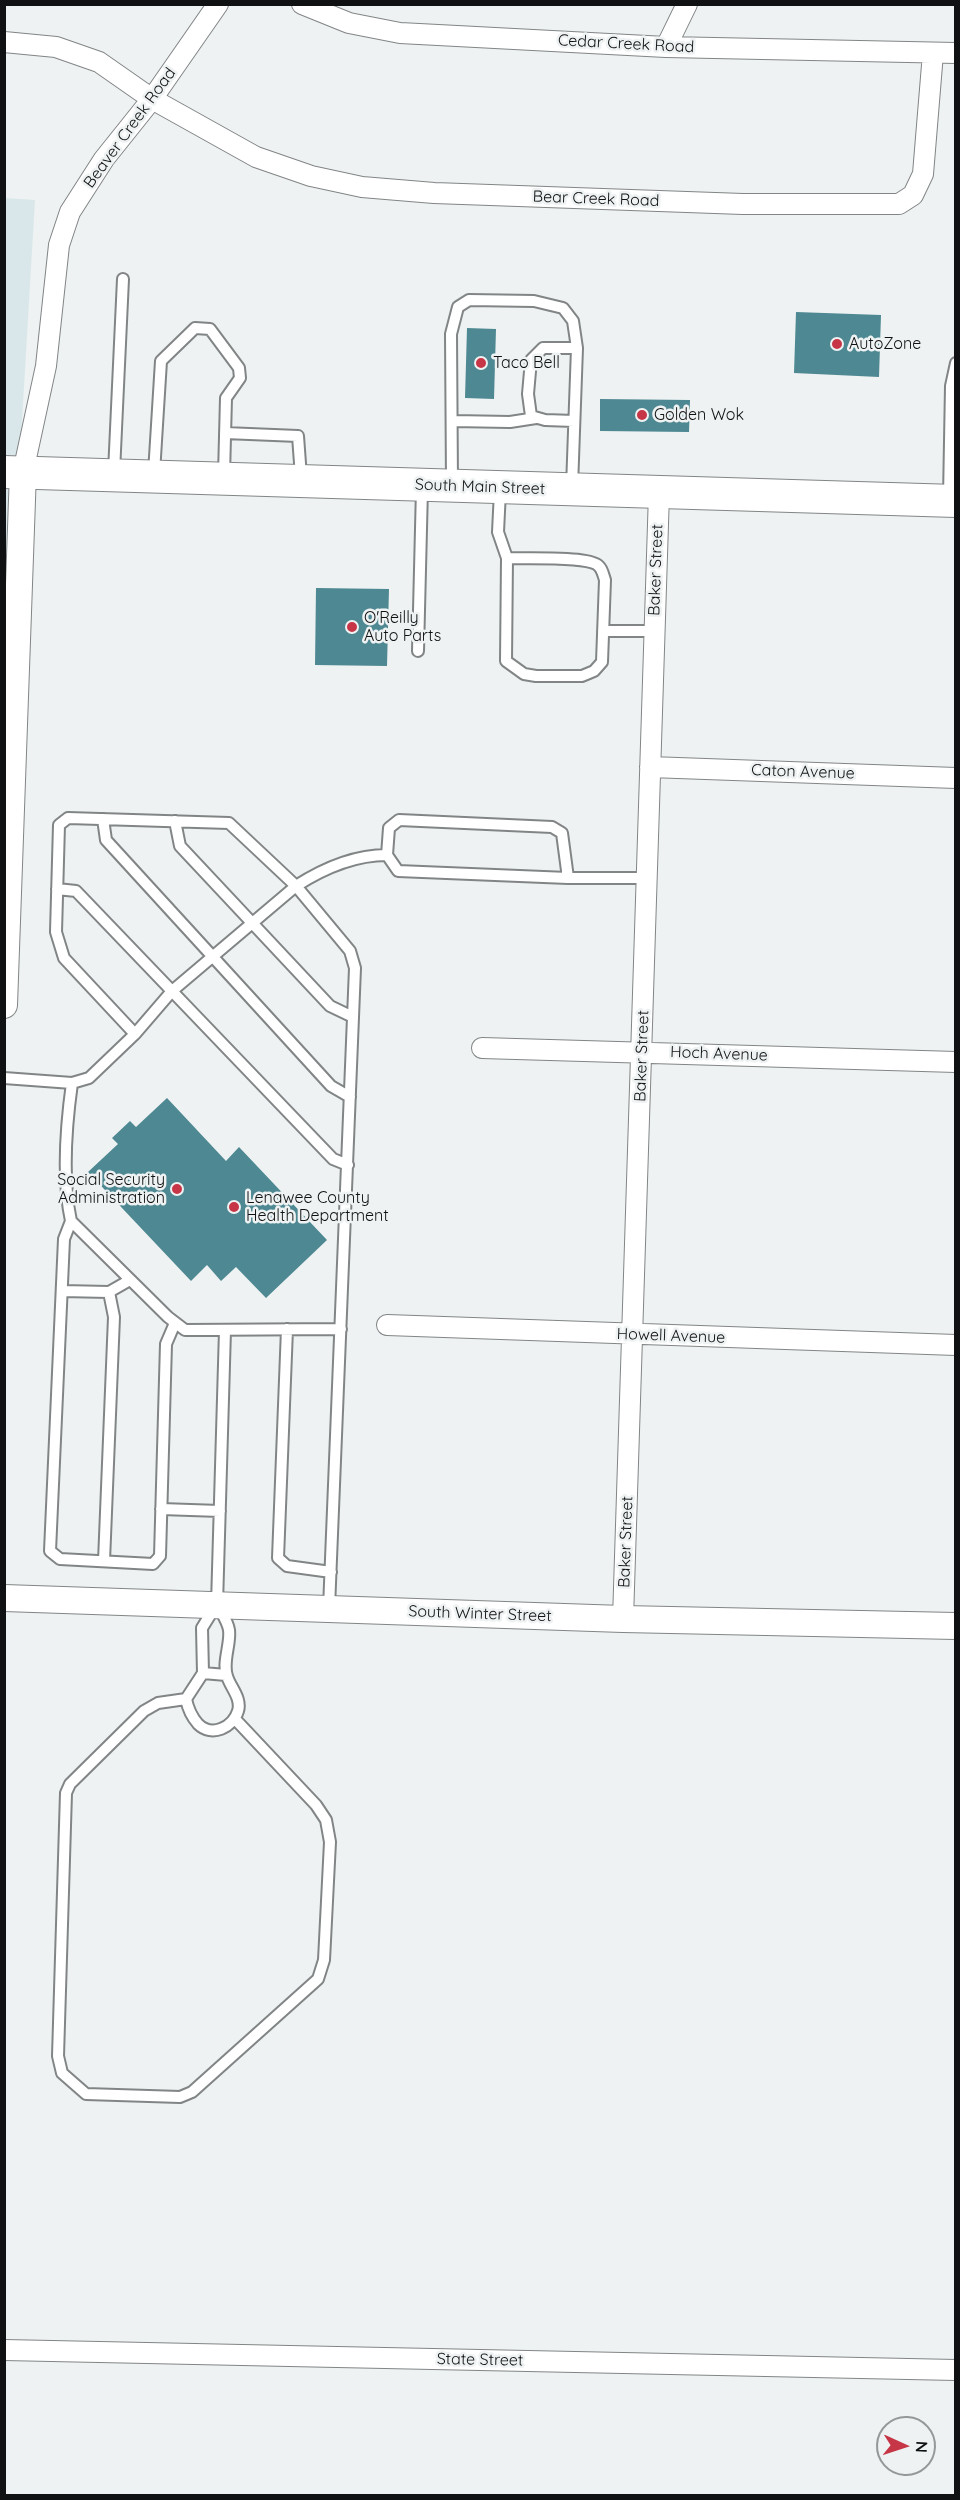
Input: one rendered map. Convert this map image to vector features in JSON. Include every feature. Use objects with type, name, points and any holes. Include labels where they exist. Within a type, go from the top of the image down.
[{"type":"main road","name":"South Main Street","points":[[14,472],[952,500]]},
{"type":"street","name":"Beaver Creek Road","points":[[14,472],[46,366],[59,245],[70,212],[104,159],[152,99],[218,4]]},
{"type":"street","name":"Cedar Creek Road","points":[[302,4],[349,23],[400,33],[666,47],[956,53]]},
{"type":"street","points":[[666,47],[687,4]]},
{"type":"street","name":"Bear Creek Road","points":[[4,42],[56,47],[99,62],[152,99],[256,156],[311,176],[362,187],[434,193],[743,204],[899,204],[913,195],[923,174],[933,53]]},
{"type":"street","points":[[4,1005],[14,472]]},
{"type":"street","name":"Baker Street","points":[[623,1619],[643,1051],[659,493]]},
{"type":"street","name":"Caton Avenue","points":[[650,767],[956,778]]},
{"type":"street","name":"Hoch Avenue","points":[[482,1048],[956,1062]]},
{"type":"street","name":"Howell Avenue","points":[[387,1325],[956,1345]]},
{"type":"street","name":"South Winter Street","points":[[4,1598],[623,1619],[956,1626]]},
{"type":"street","name":"State Street","points":[[4,2350],[956,2370]]},
{"type":"lane","points":[[114,475],[123,279]]},
{"type":"lane","points":[[418,651],[437,486],[453,421],[451,334],[458,307],[470,300],[534,302],[563,308],[573,321],[577,348],[572,490]]},
{"type":"lane","points":[[154,476],[161,361],[195,328],[210,329],[239,368],[240,378],[226,398],[224,479]]},
{"type":"lane","points":[[574,421],[545,420],[531,416],[528,394],[531,360],[543,348],[577,348]]},
{"type":"lane","points":[[952,500],[951,386],[956,363]]},
{"type":"lane","points":[[453,421],[510,422],[537,418]]},
{"type":"lane","points":[[950,447],[956,432]]},
{"type":"lane","points":[[225,433],[298,436],[302,481]]},
{"type":"lane","points":[[500,488],[498,532],[507,558],[504,651],[506,661],[524,674],[536,676],[582,676],[594,671],[602,662],[605,580],[597,564],[584,560],[507,558]]},
{"type":"lane","points":[[603,632],[654,631]]},
{"type":"lane","points":[[135,1034],[64,958],[56,932],[59,825],[68,818],[229,823],[296,886],[350,951],[355,968],[329,1608]]},
{"type":"lane","points":[[103,819],[106,840],[331,1086],[350,1096]]},
{"type":"lane","points":[[568,878],[562,833],[552,827],[399,820],[389,828],[387,855],[398,871],[568,878],[647,878]]},
{"type":"lane","points":[[175,821],[180,846],[330,1006],[353,1017]]},
{"type":"lane","points":[[4,1078],[72,1083],[89,1078],[135,1034],[172,991],[296,886],[315,874],[341,863],[373,855],[387,855]]},
{"type":"lane","points":[[57,889],[76,891],[333,1159],[348,1166]]},
{"type":"lane","points":[[72,1083],[69,1106],[66,1199],[71,1221],[175,1323],[185,1330],[341,1329]]},
{"type":"lane","points":[[71,1221],[64,1239],[50,1551],[60,1558],[153,1564],[160,1556],[166,1344],[175,1323]]},
{"type":"lane","points":[[62,1291],[109,1292],[130,1280]]},
{"type":"lane","points":[[104,1561],[114,1317],[109,1292]]},
{"type":"lane","points":[[287,1329],[278,1558],[287,1566],[331,1572]]},
{"type":"lane","points":[[217,1604],[202,1628],[203,1673],[186,1699],[189,1712],[200,1726],[214,1730],[225,1729],[235,1719],[239,1707],[235,1690],[226,1675],[229,1629],[217,1604],[225,1330]]},
{"type":"lane","points":[[161,1509],[219,1511]]},
{"type":"lane","points":[[203,1673],[226,1675]]},
{"type":"lane","points":[[186,1699],[158,1703],[144,1712],[70,1784],[66,1793],[58,2056],[62,2073],[86,2094],[180,2097],[192,2092],[318,1978],[324,1960],[330,1842],[326,1820],[316,1805],[235,1719]]},
{"type":"shaded area","points":[[5,198],[35,200],[5,710]]},
{"type":"building","name":"AutoZone","points":[[796,312],[881,315],[879,377],[794,373]]},
{"type":"building","name":"Taco Bell","points":[[467,328],[496,329],[494,399],[465,398]]},
{"type":"building","points":[[600,399],[690,400],[689,432],[600,431]]},
{"type":"building","name":"O'Reilly Auto Parts","points":[[316,588],[389,589],[387,666],[315,665]]},
{"type":"building","points":[[167,1098],[226,1161],[239,1147],[327,1240],[266,1298],[236,1267],[221,1281],[207,1265],[191,1281],[88,1172],[118,1144],[112,1138],[130,1121],[136,1127]]},
{"type":"place","name":"AutoZone","points":[[837,344]]},
{"type":"place","name":"Taco Bell","points":[[481,363]]},
{"type":"place","name":"Golden Wok","points":[[642,415]]},
{"type":"place","name":"O'Reilly Auto Parts","points":[[352,627]]},
{"type":"place","name":"Social Security Administration","points":[[177,1189]]},
{"type":"place","name":"Lenawee County Health Department","points":[[234,1207]]}]
